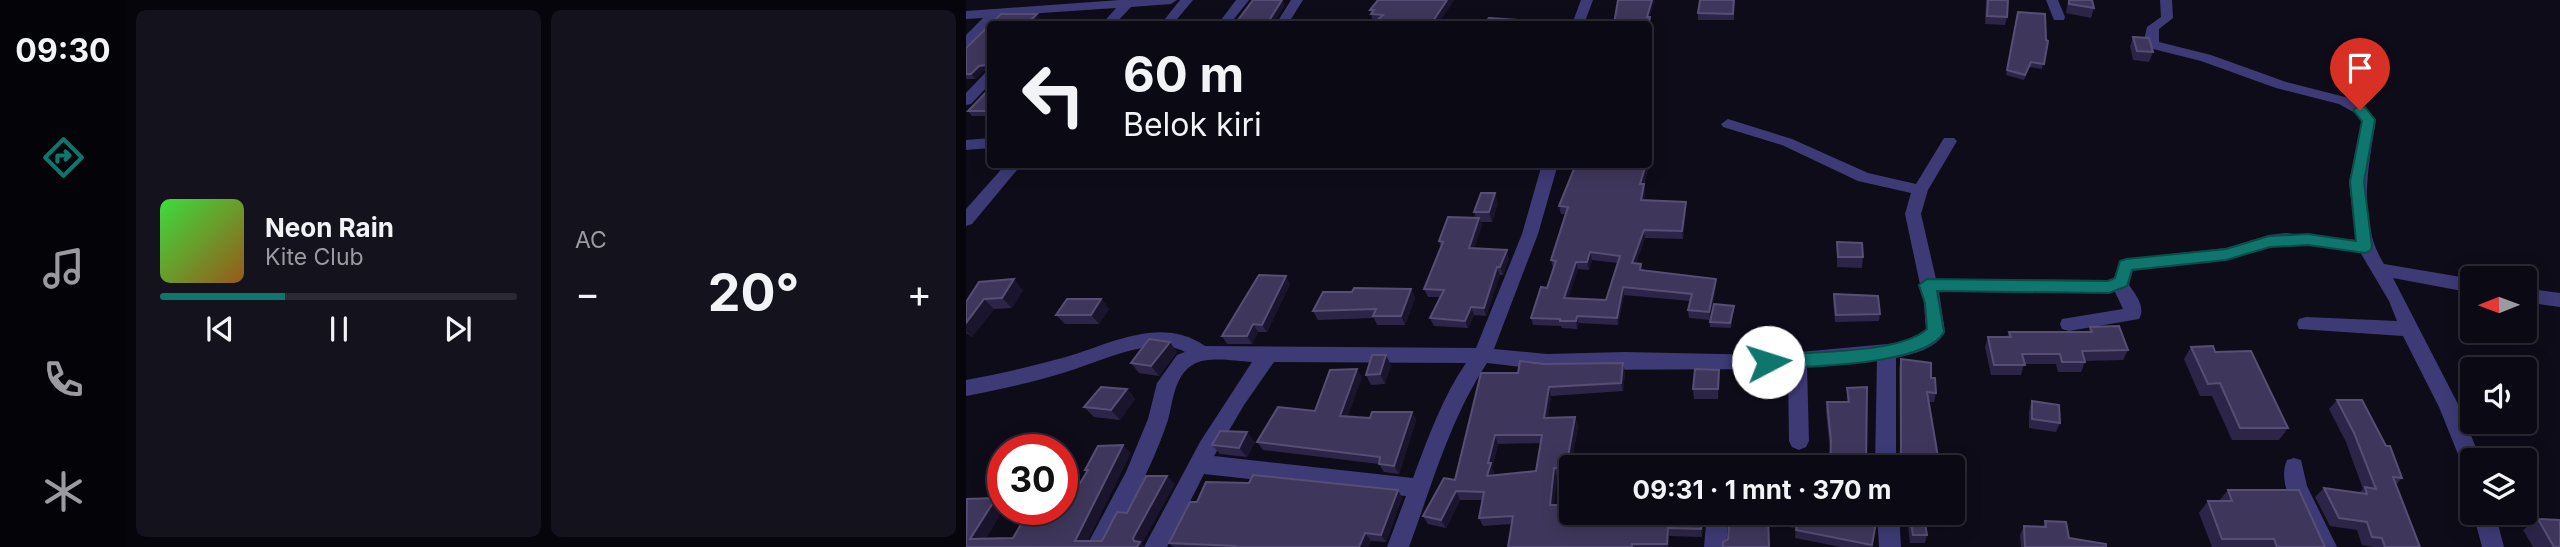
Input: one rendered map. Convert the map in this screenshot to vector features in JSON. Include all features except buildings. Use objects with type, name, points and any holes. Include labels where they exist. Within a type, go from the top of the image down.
[{"type":"street","points":[[966,15],[1171,0]]},
{"type":"street","points":[[1170,21],[1187,0]]},
{"type":"street","points":[[1226,21],[1243,0]]},
{"type":"street","points":[[1284,21],[1297,0]]},
{"type":"street","points":[[1579,21],[1587,0]]},
{"type":"street","points":[[2052,0],[2059,17]]},
{"type":"street","points":[[2166,0],[2167,18],[2153,27],[2151,40],[2154,45],[2206,58],[2281,85],[2344,101],[2366,115],[2369,120],[2357,182],[2365,247],[2398,300],[2409,329],[2449,406],[2466,448]]},
{"type":"street","points":[[1111,21],[1126,5]]},
{"type":"street","points":[[1045,21],[1058,9]]},
{"type":"street","points":[[988,21],[995,14]]},
{"type":"street","points":[[966,42],[987,22]]},
{"type":"street","points":[[966,84],[986,80]]},
{"type":"street","points":[[966,101],[986,80]]},
{"type":"street","points":[[1728,124],[1787,142],[1864,177],[1920,190]]},
{"type":"street","points":[[1097,547],[1135,476],[1158,419],[1164,389],[1184,360],[1201,353],[1482,355],[1547,362],[1797,360],[1886,352],[1924,342],[1936,332],[1933,303],[1913,214],[1920,190],[1948,141]]},
{"type":"street","points":[[966,145],[987,143]]},
{"type":"street","points":[[966,220],[1012,168]]},
{"type":"street","points":[[1398,547],[1446,418],[1461,386],[1482,355],[1527,244],[1549,168]]},
{"type":"street","points":[[2119,284],[2126,265],[2226,254],[2269,241],[2308,239],[2365,247]]},
{"type":"street","points":[[2379,269],[2460,284]]},
{"type":"street","points":[[1927,285],[2109,287],[2119,284]]},
{"type":"street","points":[[2069,324],[2133,314],[2131,302],[2119,284]]},
{"type":"street","points":[[2538,297],[2560,300]]},
{"type":"street","points":[[2306,324],[2409,329]]},
{"type":"street","points":[[966,388],[1069,364],[1131,344],[1178,341],[1193,345],[1201,353]]},
{"type":"street","points":[[1886,352],[1886,455]]},
{"type":"street","points":[[1155,547],[1199,464],[1251,377],[1269,354]]},
{"type":"street","points":[[1797,360],[1799,440]]},
{"type":"street","points":[[1199,464],[1420,488]]},
{"type":"street","points":[[2294,467],[2296,487],[2326,547]]},
{"type":"street","points":[[1715,547],[1716,525]]},
{"type":"street","points":[[1889,525],[1890,547]]},
{"type":"street","points":[[2487,525],[2493,547]]},
{"type":"route","points":[[1768,362],[1833,355],[1866,355],[1898,350],[1924,342],[1936,332],[1933,303],[1927,285],[2109,287],[2122,282],[2123,268],[2136,262],[2195,259],[2226,254],[2269,241],[2308,239],[2365,247],[2357,182],[2369,120],[2360,110]]}]
